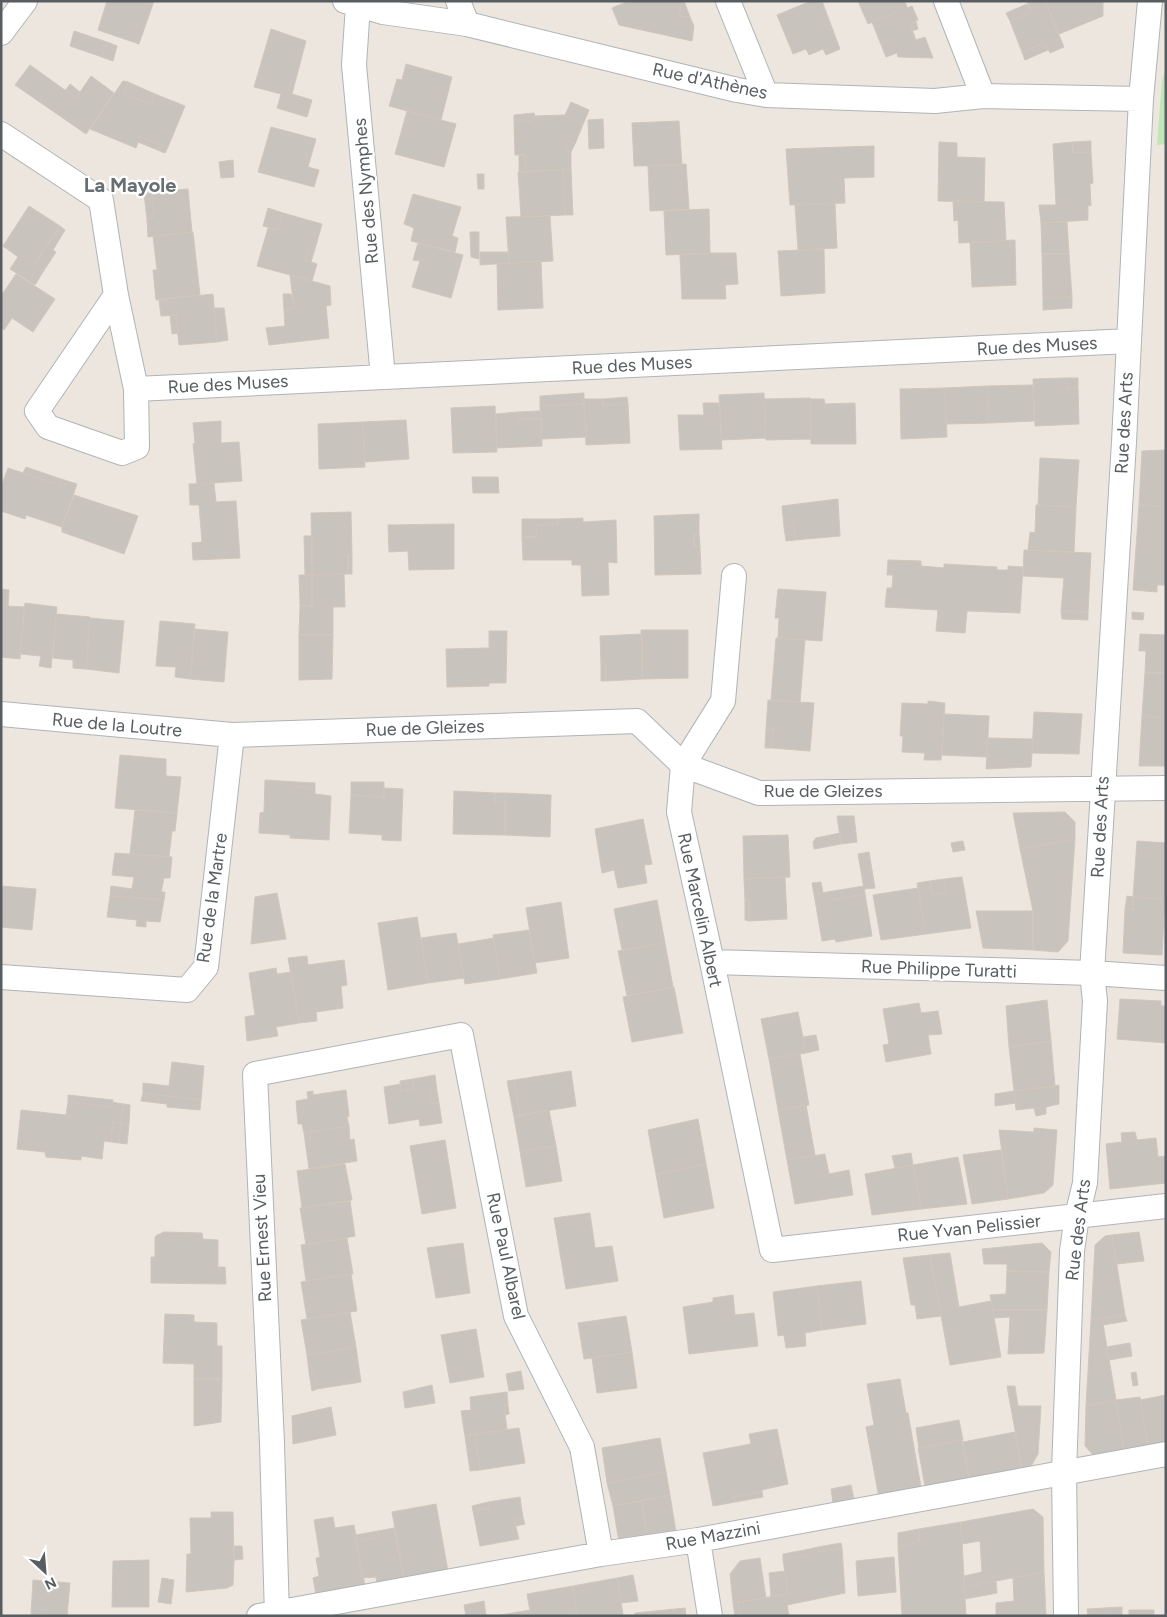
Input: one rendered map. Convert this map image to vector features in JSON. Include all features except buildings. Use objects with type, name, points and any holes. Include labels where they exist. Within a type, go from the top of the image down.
[{"type":"street","points":[[1,33],[25,1]]},
{"type":"street","points":[[458,1],[468,24]]},
{"type":"street","points":[[728,1],[766,94]]},
{"type":"street","points":[[946,1],[983,96]]},
{"type":"street","name":"Rue des Arts","points":[[1066,1616],[1064,1472],[1072,1251],[1086,1173],[1096,1001],[1092,973],[1102,789],[1129,341],[1141,99],[1150,1]]},
{"type":"street","name":"Rue d'Athènes","points":[[352,3],[383,12],[468,24],[737,90],[766,94],[935,101],[983,96],[1141,99]]},
{"type":"street","name":"Rue des Nymphes","points":[[352,3],[354,65],[383,377]]},
{"type":"street","points":[[1147,37],[1166,23]]},
{"type":"street","points":[[1,134],[101,200],[116,295],[136,389],[137,447],[122,453],[48,427],[38,411],[116,295]]},
{"type":"street","name":"Rue des Muses","points":[[136,389],[1129,341]]},
{"type":"street","name":"Rue Marcelin Albert","points":[[734,576],[723,701],[683,765],[679,812],[772,1250]]},
{"type":"street","name":"Rue de la Loutre","points":[[1,714],[232,735]]},
{"type":"street","name":"Rue de Gleizes","points":[[232,735],[637,721],[683,765],[760,793],[1166,788]]},
{"type":"street","name":"Rue de la Martre","points":[[1,977],[187,990],[206,967],[232,735]]},
{"type":"street","name":"Rue Philippe Turatti","points":[[712,962],[1092,973],[1166,978]]},
{"type":"street","name":"Rue Paul Albarel","points":[[461,1035],[516,1316],[582,1447],[601,1554]]},
{"type":"street","name":"Rue Ernest Vieu","points":[[271,1615],[271,1434],[255,1074],[461,1035]]},
{"type":"street","name":"Rue Yvan Pelissier","points":[[772,1250],[1166,1206]]},
{"type":"street","name":"Rue Mazzini","points":[[271,1615],[601,1554],[698,1540],[1166,1454]]},
{"type":"street","points":[[698,1540],[710,1616]]},
{"type":"green space","points":[[1166,68],[1166,144],[1157,145],[1162,80]]},
{"type":"district","name":"La Mayole","points":[[130,185]]}]
